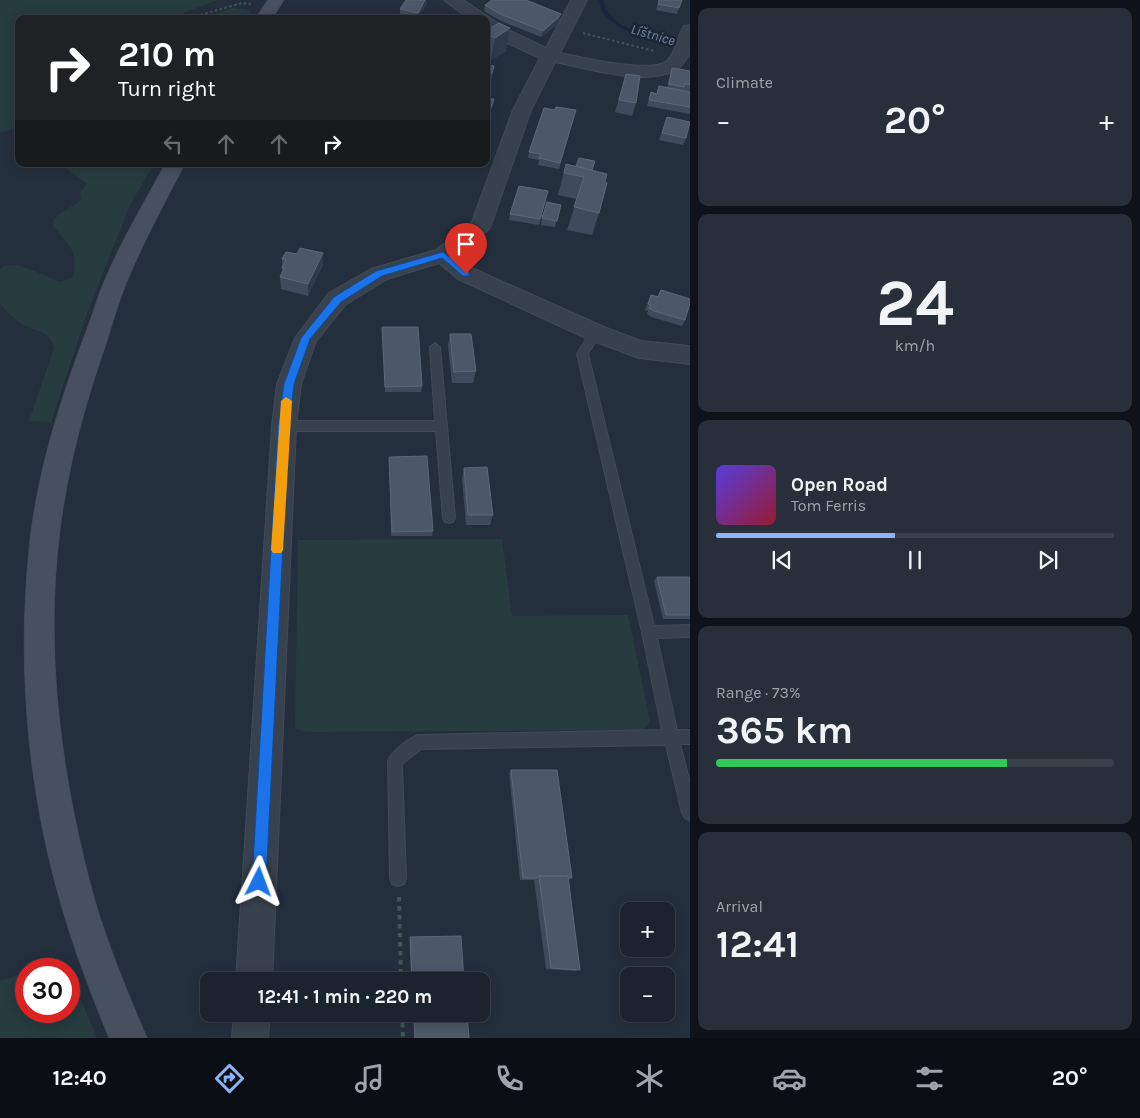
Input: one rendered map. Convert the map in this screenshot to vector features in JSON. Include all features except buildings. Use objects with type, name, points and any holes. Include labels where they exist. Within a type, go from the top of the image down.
[{"type":"street","points":[[452,0],[474,15]]},
{"type":"street","points":[[254,972],[284,426],[289,384],[306,338],[338,299],[379,274],[443,255],[480,226],[522,110],[579,0]]},
{"type":"street","points":[[490,26],[502,34],[550,56],[645,72],[669,68],[686,46]]},
{"type":"street","points":[[128,1038],[114,1008],[89,936],[64,850],[50,765],[40,681],[40,599],[46,524],[58,462],[76,394],[116,279],[173,167]]},
{"type":"street","points":[[443,255],[466,274],[596,334],[639,349],[690,355]]},
{"type":"street","points":[[250,1038],[251,1022]]},
{"type":"lane","points":[[596,334],[582,354],[650,632],[671,737],[690,813]]},
{"type":"lane","points":[[434,347],[449,518]]},
{"type":"lane","points":[[284,426],[442,426]]},
{"type":"lane","points":[[650,632],[690,631]]},
{"type":"lane","points":[[398,878],[395,761],[418,742],[690,737]]},
{"type":"path","points":[[200,15],[242,3],[270,8]]},
{"type":"path","points":[[565,29],[686,46]]},
{"type":"path","points":[[398,878],[401,972]]},
{"type":"path","points":[[402,1022],[403,1038]]},
{"type":"green space","points":[[0,0],[217,0],[179,15],[15,15],[15,131],[12,129],[0,133]]},
{"type":"green space","points":[[233,8],[252,11],[250,15],[211,15]]},
{"type":"green space","points":[[65,167],[152,167],[131,203],[86,316],[51,422],[29,421],[54,348],[47,335],[21,323],[11,316],[0,304],[0,270],[5,266],[20,266],[60,282],[73,277],[75,268],[74,254],[53,226],[53,221],[81,200],[80,192],[87,184]]},
{"type":"green space","points":[[502,539],[512,616],[628,615],[650,721],[643,730],[308,732],[295,729],[298,540]]},
{"type":"green space","points":[[15,976],[15,1023],[80,1023],[80,997],[97,1038],[0,1038],[0,981]]},
{"type":"waterway","name":"Líštnice","points":[[601,0],[605,11],[613,21],[624,28],[651,37],[690,45]]},
{"type":"slow traffic","points":[[277,550],[286,401]]},
{"type":"route","points":[[259,882],[284,426],[289,384],[306,338],[338,299],[379,274],[443,255],[466,274]]}]
